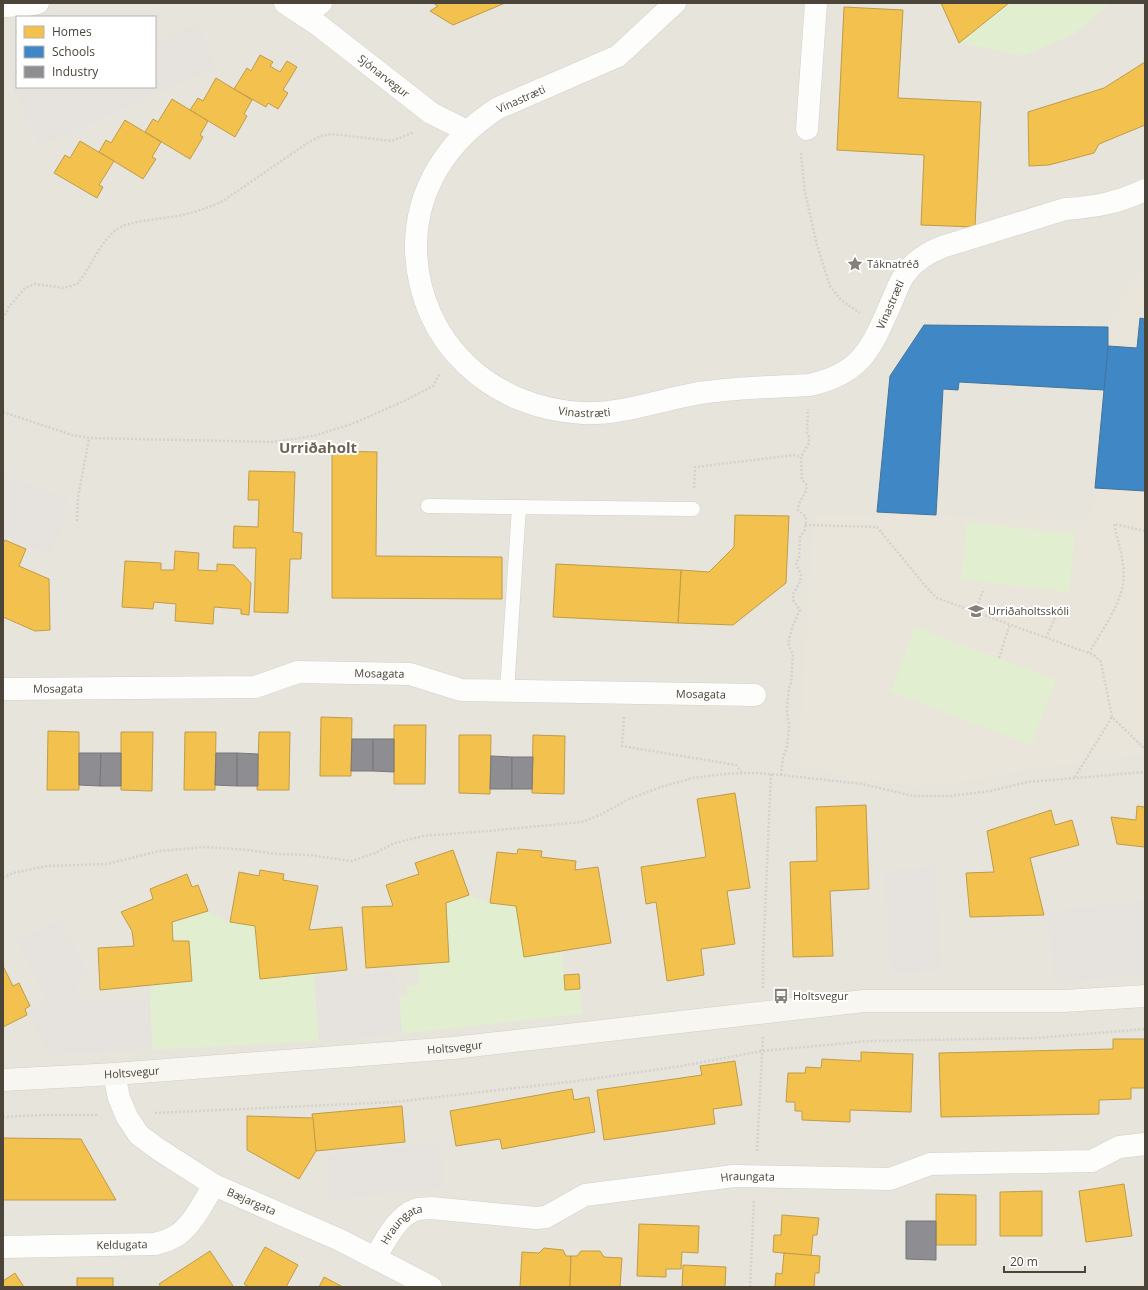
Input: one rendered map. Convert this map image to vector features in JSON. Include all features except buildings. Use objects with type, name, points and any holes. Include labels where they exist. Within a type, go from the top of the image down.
[{"type":"street","points":[[5,9],[38,3]]},
{"type":"street","name":"Sjónarvegur","points":[[285,3],[313,9],[431,113],[467,130]]},
{"type":"street","name":"Vinastræti","points":[[675,3],[618,56],[498,108],[482,118],[467,130],[450,149],[436,170],[426,192],[419,216],[416,241],[417,266],[421,289],[429,311],[439,332],[453,351],[475,373],[490,384],[512,396],[536,405],[560,411],[591,412],[610,411],[707,392],[809,385],[824,382],[838,377],[850,369],[870,348],[882,324],[898,285],[905,273],[927,253],[942,247],[1065,210],[1107,204],[1128,198],[1145,190]]},
{"type":"street","points":[[807,129],[816,3]]},
{"type":"street","name":"Mosagata","points":[[3,689],[255,687],[298,672],[410,674],[461,690],[755,695]]},
{"type":"street","name":"Holtsvegur","points":[[3,1080],[114,1074],[453,1048],[864,1000],[1064,1000],[1145,996]]},
{"type":"street","name":"Bæjargata","points":[[114,1074],[119,1098],[126,1114],[140,1135],[158,1149],[214,1185],[340,1240],[430,1287]]},
{"type":"street","name":"Hraungata","points":[[374,1258],[397,1224],[404,1216],[415,1210],[430,1208],[536,1218],[546,1217],[585,1195],[734,1176],[890,1179],[930,1164],[1092,1161],[1119,1146],[1145,1144]]},
{"type":"street","name":"Keldugata","points":[[3,1247],[156,1244],[166,1241],[178,1234],[190,1223],[214,1185]]},
{"type":"lane","points":[[428,506],[693,509]]},
{"type":"lane","points":[[507,691],[519,507]]},
{"type":"path","points":[[3,319],[8,308],[25,288],[35,284],[64,288],[76,284],[110,235],[118,228],[148,220],[181,215],[212,206],[223,201],[321,136],[331,134],[392,141],[414,132],[431,113]]},
{"type":"path","points":[[807,129],[800,140],[805,193],[817,245],[830,286],[841,300],[850,307],[882,324]]},
{"type":"path","points":[[3,412],[65,432],[89,438],[272,442],[313,436],[352,424],[433,386],[453,351]]},
{"type":"path","points":[[781,775],[783,757],[787,747],[789,727],[787,710],[793,655],[788,643],[793,625],[800,610],[793,600],[793,594],[800,582],[801,575],[796,563],[799,558],[800,537],[805,530],[806,517],[798,510],[798,503],[807,490],[807,485],[802,480],[801,457],[809,443],[807,423]]},
{"type":"path","points":[[77,521],[78,497],[89,438]]},
{"type":"path","points":[[694,484],[696,467],[795,455],[801,457]]},
{"type":"path","points":[[1088,653],[1116,604],[1123,584],[1122,557],[1114,524],[1145,531]]},
{"type":"path","points":[[805,525],[876,527],[937,598],[1094,655],[1101,662],[1112,717],[1145,748]]},
{"type":"path","points":[[975,612],[983,591]]},
{"type":"path","points":[[1046,638],[1055,618]]},
{"type":"path","points":[[998,658],[1010,624]]},
{"type":"path","points":[[625,693],[622,746],[736,765],[742,774]]},
{"type":"path","points":[[1075,777],[1112,717]]},
{"type":"path","points":[[3,878],[13,873],[46,866],[107,864],[159,851],[206,847],[277,854],[309,855],[352,861],[376,853],[394,843],[423,836],[582,822],[600,815],[629,799],[661,787],[693,778],[724,774],[781,775],[862,784],[914,796],[943,796],[990,791],[1028,782],[1145,772]]},
{"type":"path","points":[[764,988],[763,958],[771,774]]},
{"type":"path","points":[[3,1117],[126,1114],[394,1102],[675,1067],[762,1051],[869,1041],[1037,1038],[1145,1029]]},
{"type":"path","points":[[757,1150],[762,1056]]},
{"type":"path","points":[[750,1287],[754,1215]]},
{"type":"shaded area","points":[[3,3],[1145,3],[1145,1287],[3,1287]]},
{"type":"shaded area","points":[[197,23],[216,68],[40,146],[8,76],[16,72],[16,88],[156,88],[156,42]]},
{"type":"shaded area","name":"Urriðaholtsskóli","points":[[1145,272],[1145,754],[1038,768],[950,784],[916,787],[846,777],[801,765],[802,700],[814,516],[946,516],[1082,522],[1091,513],[1095,501],[1106,333],[1131,281]]},
{"type":"shaded area","points":[[3,474],[68,499],[60,535],[56,540],[51,554],[3,535]]},
{"type":"shaded area","points":[[935,867],[941,971],[891,974],[884,870]]},
{"type":"shaded area","points":[[1145,901],[1145,974],[1055,984],[1048,911]]},
{"type":"shaded area","points":[[59,920],[89,976],[75,983],[84,1001],[150,998],[152,1050],[49,1054],[27,1012],[48,1000],[17,941]]},
{"type":"shaded area","points":[[397,971],[402,1034],[319,1041],[314,978]]},
{"type":"shaded area","points":[[440,1143],[445,1188],[330,1200],[325,1155]]},
{"type":"green space","points":[[1009,3],[1110,3],[1074,34],[1024,56],[959,43]]},
{"type":"green space","points":[[967,522],[1075,534],[1069,592],[961,580]]},
{"type":"green space","points":[[915,627],[1056,680],[1031,745],[891,692]]},
{"type":"green space","points":[[469,895],[490,903],[516,906],[524,957],[562,951],[565,989],[580,989],[582,1014],[402,1034],[399,996],[407,995],[407,986],[419,985],[418,964],[449,962],[446,903]]},
{"type":"green space","points":[[208,911],[230,922],[255,926],[315,973],[319,1041],[152,1050],[151,985],[192,981],[189,941],[173,941],[172,922]]},
{"type":"place","name":"Táknatréð","points":[[855,264]]},
{"type":"place","name":"Urriðaholtsskóli","points":[[976,611]]},
{"type":"place","name":"Holtsvegur","points":[[781,996]]},
{"type":"district","name":"Urriðaholt","points":[[318,448]]}]
